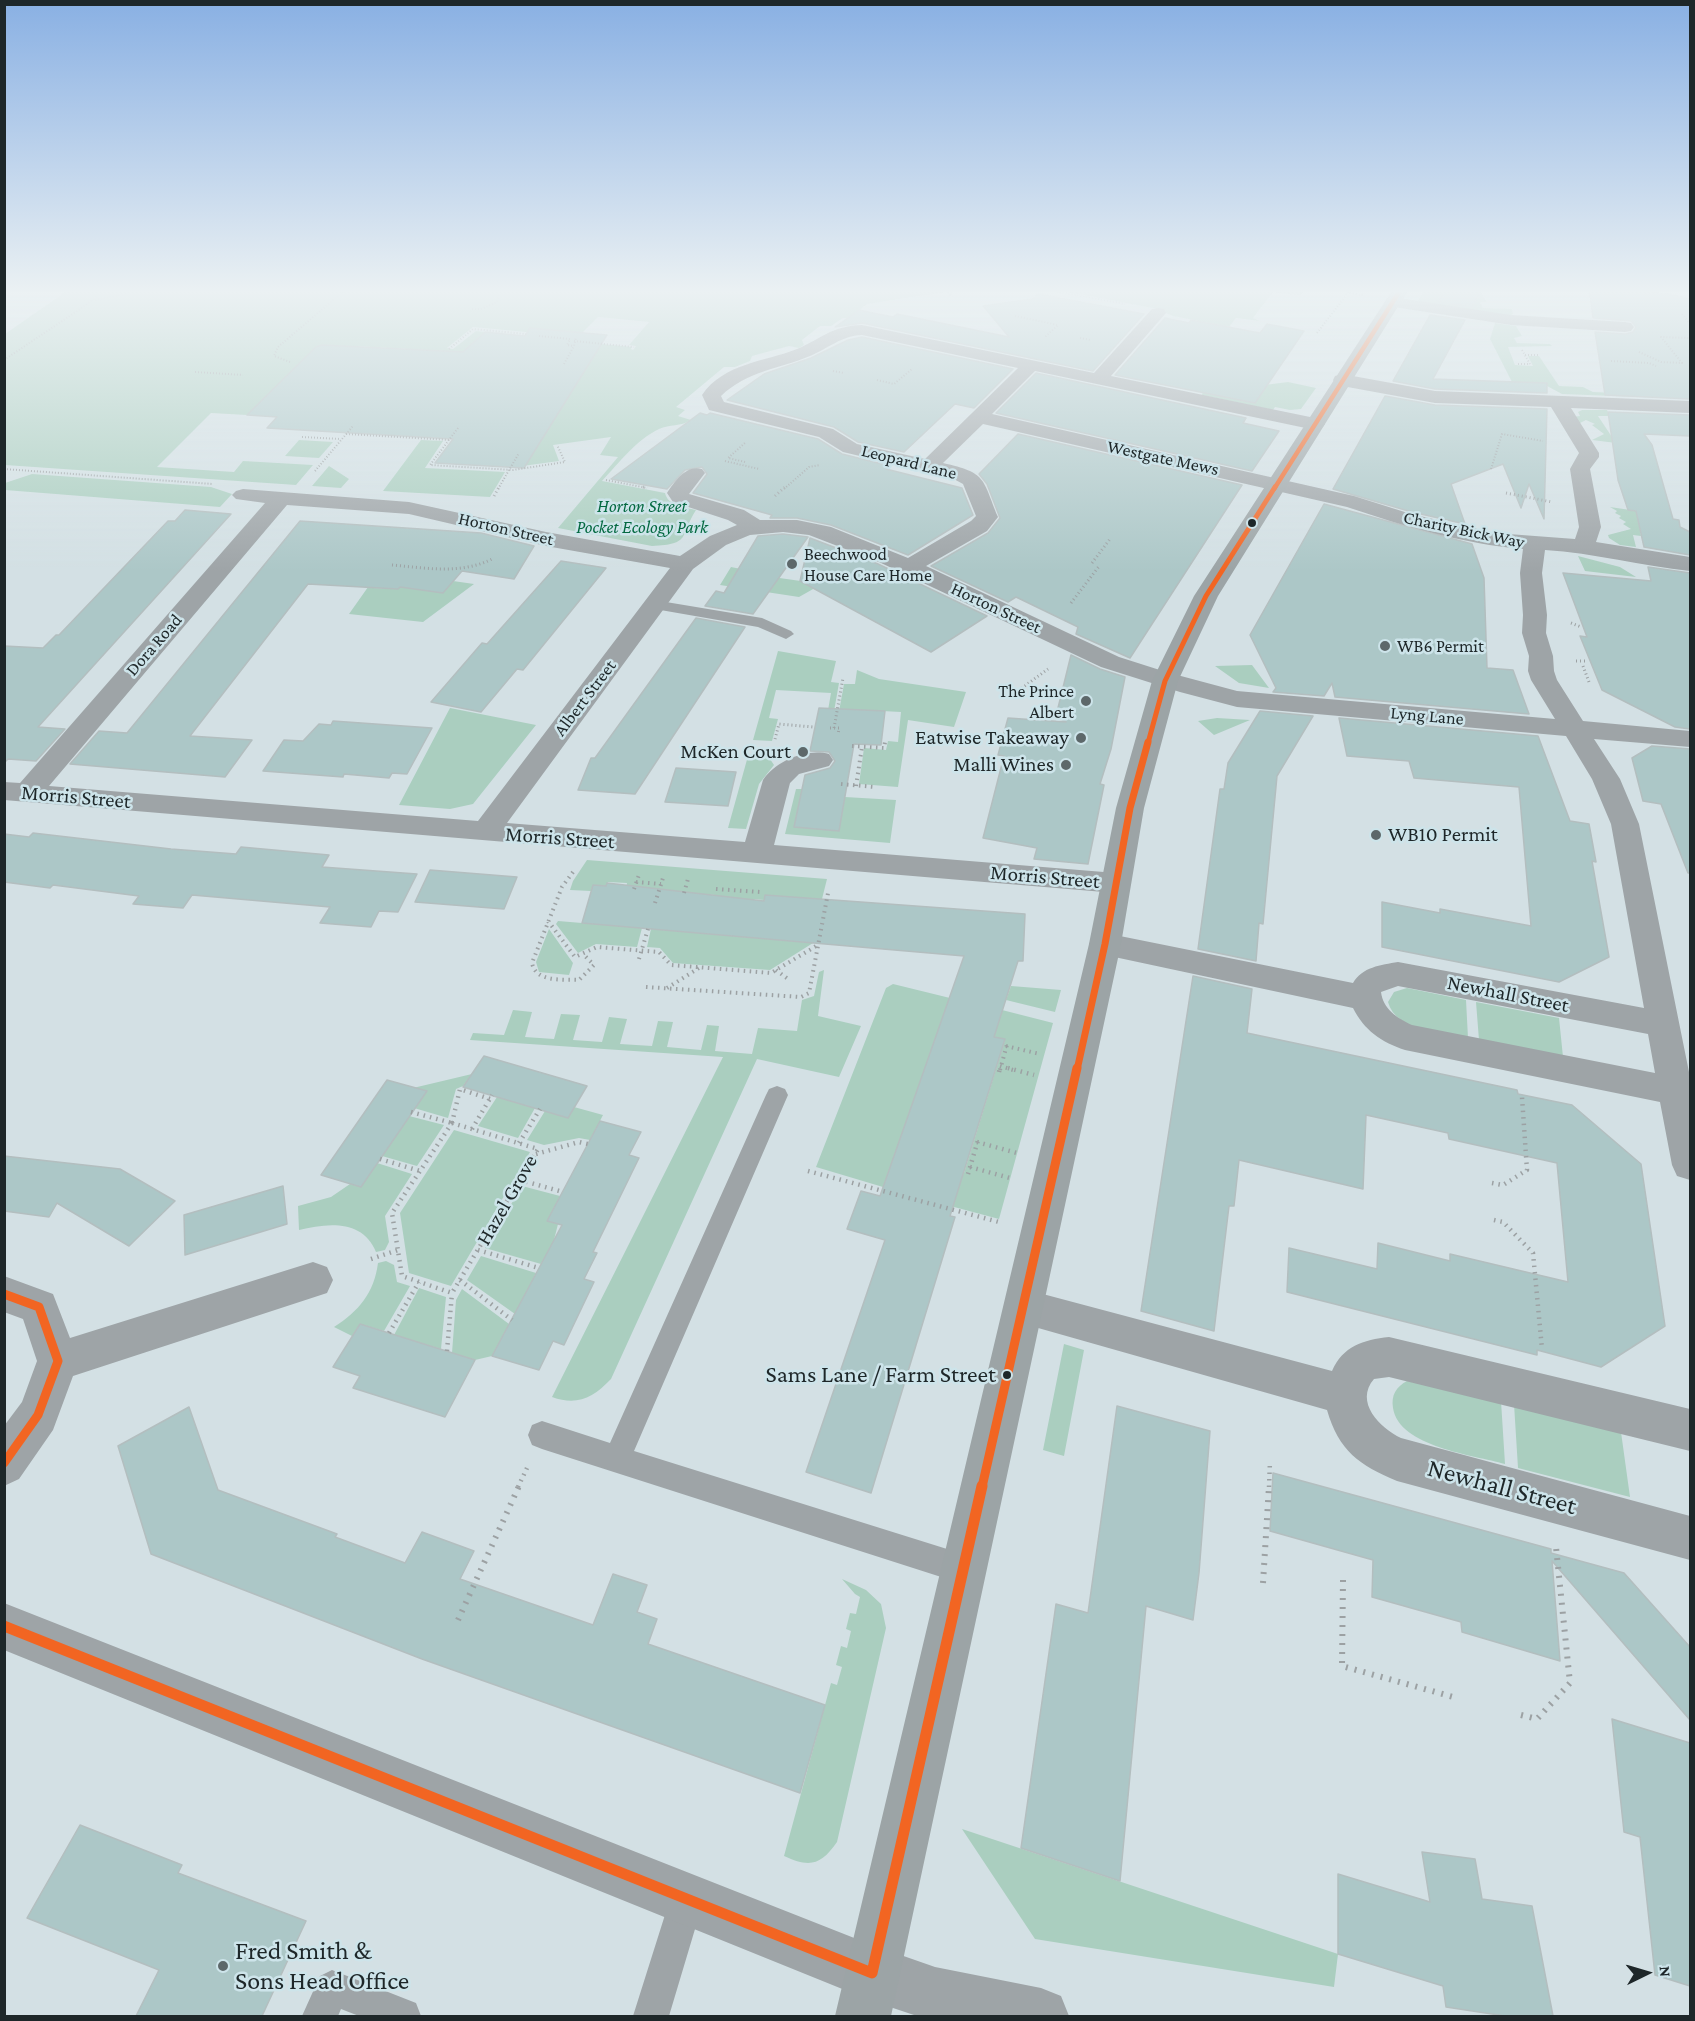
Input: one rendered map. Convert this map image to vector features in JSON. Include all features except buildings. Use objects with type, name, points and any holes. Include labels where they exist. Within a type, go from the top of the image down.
[{"type":"street","name":"Leopard Lane","points":[[727,383],[711,395],[716,406],[826,433],[850,448],[959,473],[972,480],[987,517],[979,526],[909,567]]},
{"type":"street","points":[[929,466],[1013,383]]},
{"type":"street","name":"Leopard Lane","points":[[1119,383],[1315,424]]},
{"type":"street","points":[[867,1995],[1105,944],[1130,808],[1165,681],[1206,596],[1340,383]]},
{"type":"street","points":[[1360,383],[1435,397],[1690,407]]},
{"type":"street","points":[[1558,403],[1587,448],[1587,459],[1580,469],[1590,527],[1584,546]]},
{"type":"street","name":"Westgate Mews","points":[[979,417],[1276,484]]},
{"type":"street","points":[[695,473],[680,488],[678,493],[680,498],[736,515],[757,527]]},
{"type":"street","name":"Charity Bick Way","points":[[1276,484],[1354,502],[1413,521],[1495,540],[1584,546],[1617,554],[1690,564]]},
{"type":"street","name":"Horton Street","points":[[243,495],[409,508],[526,534],[685,564],[708,545],[735,532],[783,525],[810,528],[840,537],[1110,661],[1165,681]]},
{"type":"street","name":"Dora Road","points":[[16,792],[281,498]]},
{"type":"street","points":[[1535,544],[1531,573],[1535,615],[1534,633],[1541,656],[1541,671],[1544,680],[1606,779],[1625,824],[1690,1165]]},
{"type":"street","name":"Albert Street","points":[[486,832],[685,564]]},
{"type":"street","name":"Lyng Lane","points":[[1165,681],[1237,699],[1690,739]]},
{"type":"street","points":[[757,853],[777,780],[789,768],[819,760]]},
{"type":"street","name":"Morris Street","points":[[16,792],[1116,883]]},
{"type":"street","points":[[1105,944],[1365,998],[1371,1015],[1381,1025],[1405,1037],[1676,1091]]},
{"type":"street","name":"Newhall Street","points":[[1365,998],[1368,986],[1376,979],[1398,974],[1663,1024]]},
{"type":"street","points":[[58,1361],[313,1280]]},
{"type":"street","points":[[4,1294],[39,1306],[58,1361],[38,1415],[4,1464]]},
{"type":"street","points":[[1024,1308],[1346,1395],[1347,1385],[1359,1365],[1374,1358],[1389,1356],[1690,1430]]},
{"type":"street","name":"Newhall Street","points":[[1346,1395],[1347,1407],[1354,1424],[1366,1439],[1381,1451],[1397,1459],[1690,1538]]},
{"type":"street","points":[[4,1626],[687,1899],[867,1995],[935,1995],[1041,2016]]},
{"type":"lane","points":[[654,605],[762,623],[786,634]]},
{"type":"lane","points":[[617,1458],[777,1095]]},
{"type":"lane","points":[[542,1435],[963,1569]]},
{"type":"lane","points":[[651,2016],[687,1899]]},
{"type":"lane","points":[[320,2016],[332,1988],[404,2016]]},
{"type":"path","points":[[308,478],[354,426]]},
{"type":"path","points":[[458,428],[430,465],[509,470],[565,462],[557,445]]},
{"type":"path","points":[[346,434],[450,440]]},
{"type":"path","points":[[1491,469],[1502,434],[1558,443],[1587,459]]},
{"type":"path","points":[[302,437],[342,440]]},
{"type":"path","points":[[745,462],[728,458],[752,437]]},
{"type":"path","points":[[493,497],[519,453]]},
{"type":"path","points":[[718,459],[759,469]]},
{"type":"path","points":[[4,469],[221,484]]},
{"type":"path","points":[[791,482],[806,470]]},
{"type":"path","points":[[606,480],[653,489]]},
{"type":"path","points":[[1506,493],[1585,507]]},
{"type":"path","points":[[392,565],[443,568],[479,566],[491,561],[526,534]]},
{"type":"path","points":[[1092,562],[1110,539]]},
{"type":"path","points":[[1071,603],[1100,565]]},
{"type":"path","points":[[1015,693],[1049,668]]},
{"type":"path","points":[[834,728],[843,678]]},
{"type":"path","points":[[856,786],[862,747]]},
{"type":"path","points":[[574,871],[562,887],[532,963],[536,974],[579,980],[594,965],[583,954]]},
{"type":"path","points":[[656,903],[665,874]]},
{"type":"path","points":[[636,882],[661,884]]},
{"type":"path","points":[[646,987],[801,997],[809,993],[829,886]]},
{"type":"path","points":[[716,889],[760,892]]},
{"type":"path","points":[[548,921],[575,957],[597,947],[641,950],[659,952],[671,965],[771,973],[818,945]]},
{"type":"path","points":[[639,958],[648,929]]},
{"type":"path","points":[[666,988],[700,968]]},
{"type":"path","points":[[776,970],[788,979]]},
{"type":"path","points":[[999,1072],[1007,1044],[1044,1055]]},
{"type":"path","points":[[1000,1066],[1038,1076]]},
{"type":"path","points":[[447,1351],[452,1293],[402,1276],[392,1213],[452,1123],[460,1089],[491,1097],[472,1129]]},
{"type":"path","points":[[1492,1183],[1503,1185],[1527,1170],[1521,1092]]},
{"type":"path","points":[[519,1143],[540,1109]]},
{"type":"path","name":"Hazel Grove","points":[[411,1112],[538,1149],[452,1293]]},
{"type":"path","points":[[968,1174],[978,1139],[1025,1155]]},
{"type":"path","points":[[535,1154],[579,1142],[588,1144]]},
{"type":"path","points":[[380,1159],[420,1171]]},
{"type":"path","points":[[970,1167],[1018,1180]]},
{"type":"path","points":[[808,1171],[1007,1225]]},
{"type":"path","points":[[520,1180],[562,1192]]},
{"type":"path","points":[[1494,1220],[1503,1222],[1533,1253],[1542,1353]]},
{"type":"path","points":[[371,1258],[398,1250]]},
{"type":"path","points":[[478,1250],[539,1268]]},
{"type":"path","points":[[460,1280],[512,1320]]},
{"type":"path","points":[[389,1333],[418,1282]]},
{"type":"path","points":[[1263,1583],[1270,1461]]},
{"type":"path","points":[[458,1620],[528,1464]]},
{"type":"path","points":[[1521,1715],[1537,1719],[1570,1683],[1555,1537]]},
{"type":"path","points":[[1343,1580],[1342,1666],[1457,1698]]},
{"type":"green space","points":[[5,383],[279,383],[247,415],[211,413],[157,467],[234,472],[243,461],[313,465],[296,485],[5,465]]},
{"type":"green space","name":"Horton Street Pocket Ecology Park","points":[[559,383],[704,383],[676,407],[685,410],[678,416],[691,420],[683,424],[663,427],[643,439],[602,481],[665,493],[669,501],[696,510],[679,541],[652,546],[558,528],[618,457],[600,455],[611,437],[553,445],[559,461],[515,467]]},
{"type":"green space","points":[[1278,383],[1294,383],[1316,388],[1301,409],[1290,410],[1275,407],[1273,410],[1202,395],[1204,386],[1225,390]]},
{"type":"green space","points":[[1523,383],[1557,383],[1559,386],[1583,387],[1593,392],[1690,396],[1690,399],[1562,394],[1547,386]]},
{"type":"green space","points":[[1607,410],[1610,416],[1598,416],[1616,443],[1592,440],[1604,434],[1592,425],[1595,424],[1586,420],[1576,425],[1572,417],[1580,416],[1578,412]]},
{"type":"green space","points":[[299,440],[333,442],[319,458],[285,456]]},
{"type":"green space","points":[[421,440],[443,441],[425,468],[505,472],[490,497],[383,491]]},
{"type":"green space","points":[[329,466],[349,479],[341,488],[312,486]]},
{"type":"green space","points":[[32,474],[211,487],[232,494],[220,507],[5,490],[5,483]]},
{"type":"green space","points":[[1610,507],[1637,511],[1641,536],[1633,535],[1636,547],[1620,545],[1609,538],[1608,535],[1631,529],[1623,524],[1626,522],[1619,518],[1621,516],[1615,513],[1617,511]]},
{"type":"green space","points":[[1578,556],[1620,567],[1636,577],[1585,571]]},
{"type":"green space","points":[[731,567],[746,570],[744,573],[822,584],[799,597],[720,585]]},
{"type":"green space","points":[[407,576],[443,593],[453,581],[474,584],[423,622],[349,614],[373,580],[373,588],[398,589]]},
{"type":"green space","points":[[778,651],[836,661],[831,682],[839,683],[833,717],[827,716],[831,693],[776,690],[769,718],[778,719],[772,741],[753,740]]},
{"type":"green space","points":[[1252,665],[1269,688],[1239,683],[1215,666]]},
{"type":"green space","points":[[857,670],[879,679],[966,692],[954,727],[908,720],[898,787],[859,784],[864,748],[886,750],[888,741],[898,742],[901,712],[844,709],[838,717],[844,684],[855,684]]},
{"type":"green space","points":[[450,708],[536,725],[473,804],[450,809],[399,805]]},
{"type":"green space","points":[[1217,718],[1250,720],[1214,735],[1198,721]]},
{"type":"green space","points":[[748,756],[770,759],[774,765],[759,784],[746,829],[728,828]]},
{"type":"green space","points":[[796,789],[802,789],[795,827],[839,831],[845,797],[896,800],[890,843],[785,834]]},
{"type":"green space","points":[[587,860],[827,879],[819,911],[787,897],[765,895],[764,900],[753,899],[750,911],[715,895],[626,888],[627,883],[608,882],[606,886],[593,885],[591,891],[570,890],[573,881]]},
{"type":"green space","points":[[558,921],[642,928],[637,947],[596,944],[578,953],[556,924]]},
{"type":"green space","points":[[549,929],[573,963],[569,975],[539,972],[536,962]]},
{"type":"green space","points":[[651,929],[813,943],[770,970],[673,963],[660,948],[647,947]]},
{"type":"green space","points":[[824,970],[818,1016],[861,1026],[839,1077],[757,1059],[611,1379],[598,1391],[584,1398],[569,1401],[552,1397],[723,1057],[470,1040],[473,1033],[504,1035],[513,1010],[532,1012],[525,1037],[554,1039],[561,1014],[580,1015],[573,1040],[602,1042],[609,1017],[627,1019],[620,1044],[652,1046],[658,1021],[673,1022],[667,1047],[701,1050],[707,1025],[719,1026],[715,1051],[752,1054],[758,1028],[797,1031],[802,1000],[814,996],[819,972]]},
{"type":"green space","points":[[893,984],[950,998],[883,1187],[816,1167],[886,988]]},
{"type":"green space","points":[[1011,986],[1061,990],[1055,1012],[1006,1000]]},
{"type":"green space","points":[[1407,988],[1466,1000],[1468,1038],[1422,1029],[1400,1019],[1388,1002],[1394,992]]},
{"type":"green space","points":[[1476,1002],[1559,1018],[1563,1057],[1479,1040]]},
{"type":"green space","points":[[1002,1010],[1053,1023],[999,1219],[943,1204],[964,1173],[1005,1040],[994,1037]]},
{"type":"green space","points":[[472,1074],[463,1086],[456,1089],[448,1118],[414,1108],[413,1088]]},
{"type":"green space","points":[[497,1097],[535,1108],[518,1138],[478,1126]]},
{"type":"green space","points":[[574,1107],[603,1115],[590,1140],[579,1138],[544,1145],[527,1140],[545,1111]]},
{"type":"green space","points":[[409,1116],[444,1125],[417,1166],[382,1156]]},
{"type":"green space","points":[[454,1130],[530,1152],[451,1286],[409,1273],[400,1213]]},
{"type":"green space","points":[[377,1163],[412,1174],[385,1216],[389,1242],[385,1250],[376,1252],[370,1241],[362,1234],[343,1226],[321,1226],[299,1230],[298,1206],[331,1197],[350,1184],[361,1187]]},
{"type":"green space","points":[[522,1186],[560,1196],[547,1221],[558,1224],[554,1240],[541,1264],[485,1248]]},
{"type":"green space","points":[[481,1256],[536,1273],[515,1314],[467,1280]]},
{"type":"green space","points":[[386,1261],[394,1265],[397,1282],[410,1286],[384,1331],[360,1324],[352,1336],[334,1327],[358,1308],[373,1283],[378,1263]]},
{"type":"green space","points":[[419,1288],[446,1297],[441,1349],[394,1335]]},
{"type":"green space","points":[[462,1289],[509,1324],[492,1356],[475,1360],[452,1353],[456,1300]]},
{"type":"green space","points":[[1064,1344],[1084,1350],[1064,1456],[1043,1450]]},
{"type":"green space","points":[[1407,1381],[1501,1401],[1505,1464],[1440,1447],[1409,1432],[1398,1421],[1393,1408],[1395,1392]]},
{"type":"green space","points":[[1514,1404],[1621,1432],[1630,1497],[1518,1468]]},
{"type":"green space","points":[[842,1579],[866,1590],[881,1604],[886,1628],[837,1842],[826,1856],[808,1863],[784,1856],[831,1683],[837,1685],[842,1667],[836,1665],[841,1646],[847,1648],[851,1631],[846,1629],[850,1613],[856,1614],[860,1597]]},
{"type":"green space","points":[[962,1829],[1338,1954],[1334,1987],[1035,1939]]},
{"type":"transit line","points":[[4,1626],[872,1973],[1105,944],[1130,808],[1165,681],[1206,596],[1341,383]]},
{"type":"transit line","points":[[4,1294],[39,1307],[58,1361],[38,1415],[4,1463]]},
{"type":"place","name":"Beechwood House Care Home","points":[[792,564]]},
{"type":"place","name":"WB6 Permit","points":[[1385,646]]},
{"type":"place","name":"The Prince Albert","points":[[1086,701]]},
{"type":"place","name":"Eatwise Takeaway","points":[[1081,738]]},
{"type":"place","name":"McKen Court","points":[[803,752]]},
{"type":"place","name":"Malli Wines","points":[[1066,765]]},
{"type":"place","name":"WB10 Permit","points":[[1376,835]]},
{"type":"place","name":"Sams Lane / Farm Street","points":[[1007,1375]]},
{"type":"place","name":"Fred Smith & Sons Head Office","points":[[223,1966]]}]
